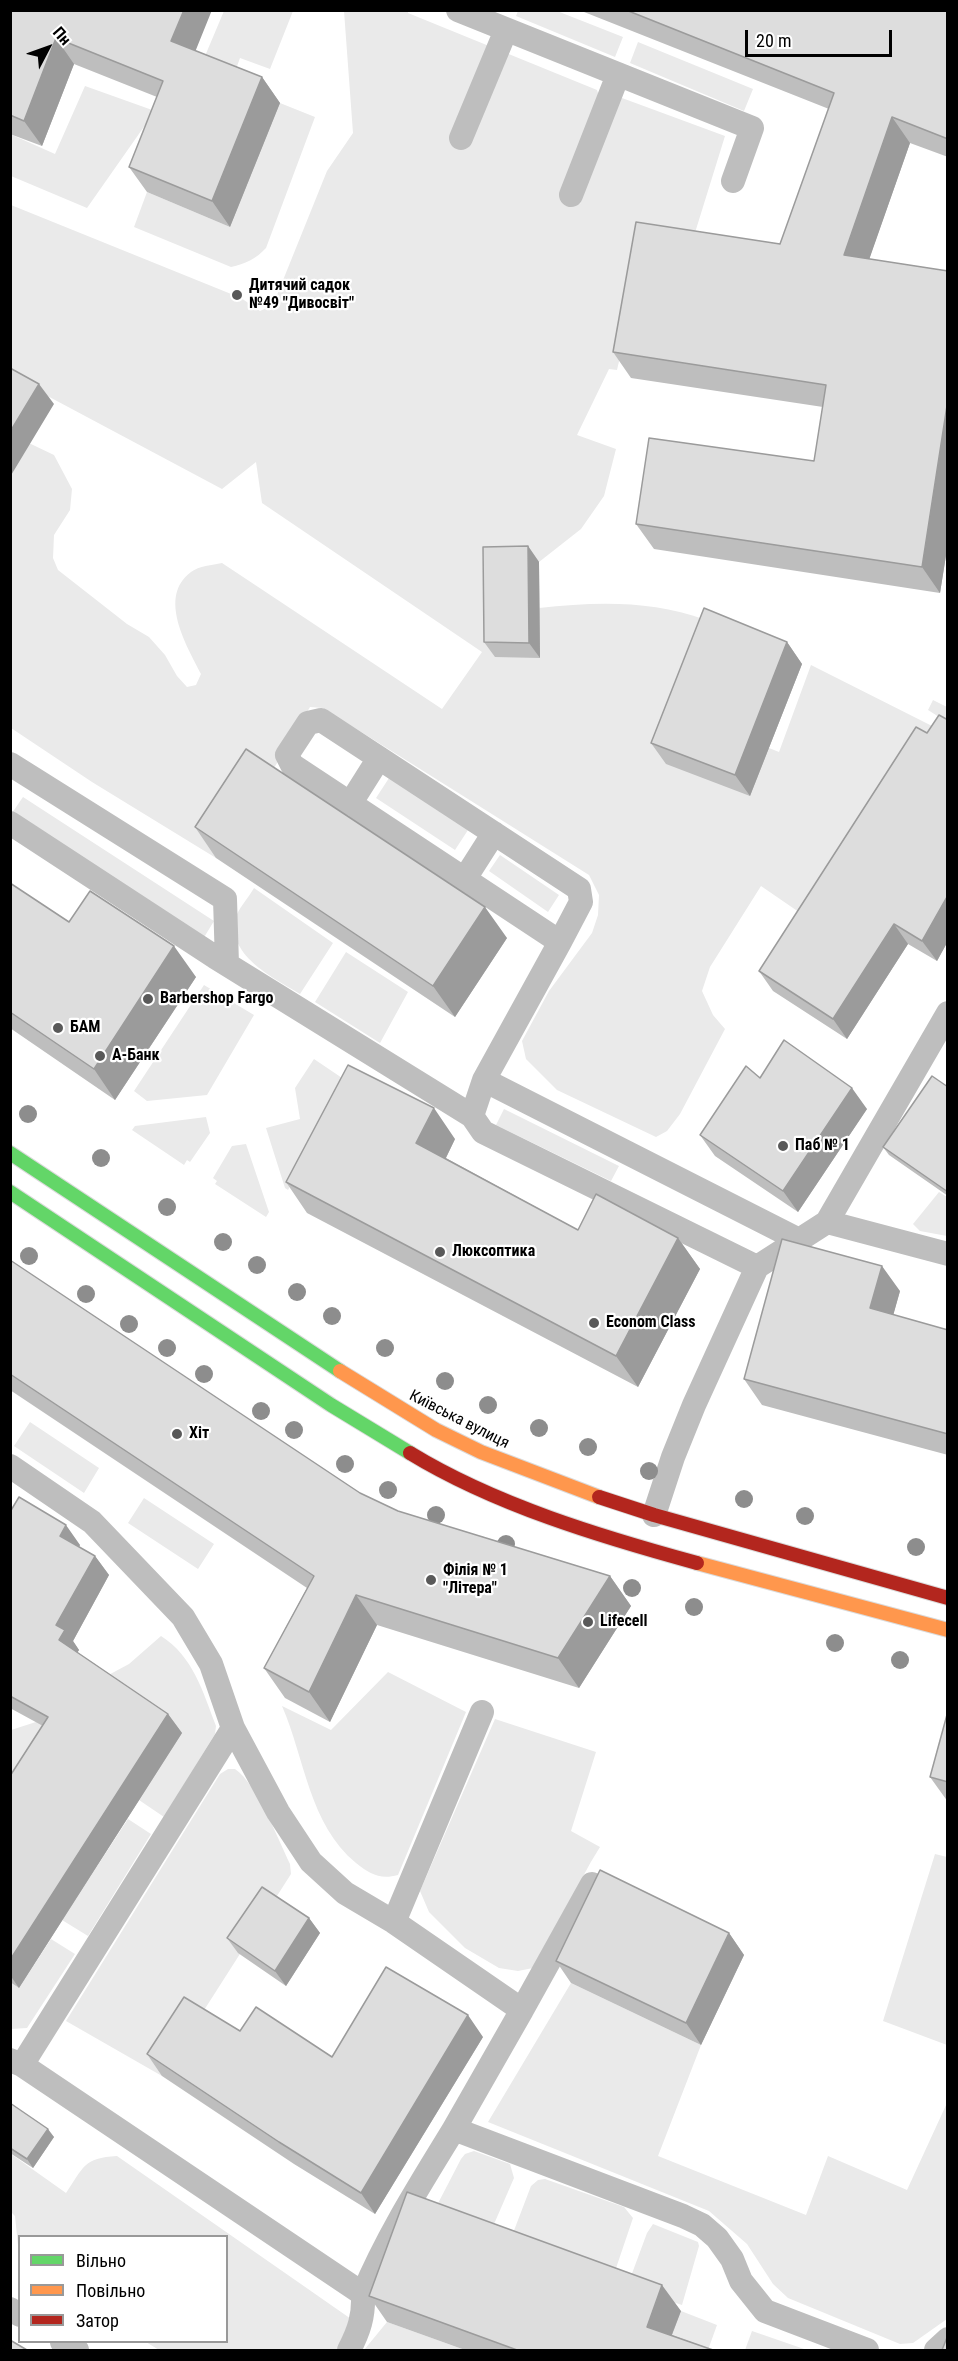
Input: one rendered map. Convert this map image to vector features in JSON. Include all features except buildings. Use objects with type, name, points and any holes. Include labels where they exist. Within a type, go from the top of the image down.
[{"type":"main road","name":"Київська вулиця","points":[[10,1153],[345,1374],[436,1430],[481,1452],[577,1491],[948,1598]]},
{"type":"main road","points":[[10,1192],[331,1405],[428,1464],[463,1482],[578,1528],[649,1550],[948,1630]]},
{"type":"lane","points":[[458,10],[752,128],[733,181]]},
{"type":"lane","points":[[461,138],[506,30]]},
{"type":"lane","points":[[571,195],[618,75]]},
{"type":"lane","points":[[472,1116],[484,1080],[560,942],[581,902],[579,889],[321,720],[308,723],[286,755],[292,765],[560,942]]},
{"type":"lane","points":[[350,804],[379,758]]},
{"type":"lane","points":[[14,772],[225,899],[227,964]]},
{"type":"lane","points":[[10,823],[227,964],[472,1116],[483,1132],[757,1267]]},
{"type":"lane","points":[[464,880],[494,833]]},
{"type":"lane","points":[[654,1515],[673,1457],[694,1405],[757,1267],[827,1222],[948,1013]]},
{"type":"lane","points":[[484,1080],[799,1240]]},
{"type":"lane","points":[[827,1222],[948,1254]]},
{"type":"lane","points":[[10,1466],[92,1522],[183,1617],[211,1664],[233,1728],[278,1812],[311,1862],[345,1893],[394,1922],[522,2010]]},
{"type":"lane","points":[[394,1922],[482,1712]]},
{"type":"lane","points":[[233,1728],[16,2062],[363,2294]]},
{"type":"lane","points":[[349,2350],[360,2329],[364,2312],[363,2294],[376,2263],[592,1884]]},
{"type":"lane","points":[[454,2129],[702,2225],[717,2238],[732,2259],[741,2281],[765,2311],[867,2350]]},
{"type":"lane","points":[[936,2350],[948,2339]]},
{"type":"shaded area","points":[[224,11],[293,11],[270,69],[240,58],[236,69],[205,56]]},
{"type":"shaded area","points":[[344,11],[408,11],[408,13],[597,90],[599,96],[561,198],[580,204],[618,102],[622,98],[725,136],[689,252],[634,358],[620,357],[617,370],[609,369],[577,435],[616,449],[604,496],[581,529],[539,562],[539,608],[623,604],[685,613],[706,620],[769,748],[779,752],[811,665],[940,730],[809,919],[761,886],[710,967],[702,991],[713,1015],[725,1029],[680,1114],[667,1131],[656,1137],[557,1090],[526,1059],[522,1041],[549,991],[592,933],[598,915],[599,895],[589,875],[323,708],[310,707],[267,780],[216,858],[92,782],[11,728],[10,477],[14,470],[10,434],[54,455],[72,489],[70,510],[54,535],[53,558],[58,570],[127,624],[149,637],[165,655],[177,676],[187,687],[196,685],[201,674],[178,622],[176,595],[181,582],[191,572],[222,563],[442,709],[482,652],[262,503],[256,462],[222,489],[10,376],[11,205],[241,298],[260,311],[273,305],[327,171],[353,133]]},
{"type":"shaded area","points":[[518,11],[557,11],[623,37],[615,57],[516,16]]},
{"type":"shaded area","points":[[638,42],[753,89],[744,111],[630,63]]},
{"type":"shaded area","points":[[85,86],[155,111],[87,208],[11,176],[10,134],[55,154]]},
{"type":"shaded area","points":[[280,103],[315,117],[266,248],[258,255],[246,263],[231,267],[134,227],[147,192],[230,227]]},
{"type":"shaded area","points":[[933,700],[947,707],[947,722],[928,710]]},
{"type":"shaded area","points":[[389,778],[468,830],[455,850],[376,798]]},
{"type":"shaded area","points":[[23,797],[214,921],[203,939],[12,813]]},
{"type":"shaded area","points":[[500,855],[559,895],[548,912],[489,871]]},
{"type":"shaded area","points":[[254,888],[333,943],[300,994],[267,974],[246,956],[239,945],[235,933],[236,916]]},
{"type":"shaded area","points":[[346,952],[408,992],[380,1043],[315,1002]]},
{"type":"shaded area","points":[[204,985],[254,1015],[207,1095],[147,1101],[134,1091]]},
{"type":"shaded area","points":[[314,1059],[348,1082],[288,1190],[285,1188],[266,1128],[300,1119],[295,1088]]},
{"type":"shaded area","points":[[504,1109],[619,1166],[611,1181],[496,1125]]},
{"type":"shaded area","points":[[206,1117],[210,1133],[190,1162],[187,1160],[184,1165],[132,1130],[135,1126]]},
{"type":"shaded area","points":[[246,1144],[269,1212],[266,1217],[215,1184],[217,1181],[213,1178],[232,1146]]},
{"type":"shaded area","points":[[939,1192],[947,1197],[947,1236],[920,1231],[913,1224]]},
{"type":"shaded area","points":[[30,1422],[99,1468],[84,1493],[14,1446]]},
{"type":"shaded area","points":[[144,1498],[214,1544],[198,1569],[128,1523]]},
{"type":"shaded area","points":[[161,1636],[172,1644],[189,1664],[216,1726],[215,1734],[164,1817],[139,1800],[101,1679],[129,1664]]},
{"type":"shaded area","points":[[388,1672],[466,1712],[398,1875],[386,1877],[371,1873],[356,1863],[340,1847],[328,1829],[310,1790],[282,1706],[331,1730]]},
{"type":"shaded area","points":[[73,1701],[11,1818],[11,1730],[39,1721]]},
{"type":"shaded area","points":[[495,1719],[596,1752],[571,1831],[600,1847],[533,1968],[518,1971],[499,1968],[465,1948],[429,1912],[420,1891]]},
{"type":"shaded area","points":[[228,1769],[235,1769],[243,1776],[259,1799],[290,1864],[291,1874],[162,2076],[66,2021],[220,1774]]},
{"type":"shaded area","points":[[128,1819],[151,1834],[88,1936],[62,1920]]},
{"type":"shaded area","points":[[935,1854],[947,1857],[947,2045],[883,2021]]},
{"type":"shaded area","points":[[51,1939],[75,1954],[27,2028],[11,2029],[10,1982],[19,1988]]},
{"type":"shaded area","points":[[571,1983],[701,2045],[658,2156],[806,2215],[828,2156],[907,2190],[947,2103],[947,2319],[913,2343],[900,2344],[788,2298],[773,2284],[747,2244],[709,2211],[488,2122]]},
{"type":"shaded area","points":[[474,2151],[510,2164],[514,2178],[491,2231],[434,2211],[461,2159],[465,2154]]},
{"type":"shaded area","points":[[11,2154],[66,2193],[81,2170],[91,2162],[117,2156],[354,2321],[338,2350],[159,2350],[148,2343],[228,2343],[228,2235],[18,2235],[18,2245],[15,2216],[11,2212]]},
{"type":"shaded area","points":[[545,2179],[624,2207],[633,2218],[613,2277],[510,2241],[531,2186],[538,2180]]},
{"type":"shaded area","points":[[653,2224],[698,2242],[699,2246],[682,2305],[627,2287],[647,2233]]},
{"type":"shaded area","points":[[681,2311],[717,2325],[708,2350],[666,2350]]},
{"type":"shaded area","points":[[387,2322],[465,2350],[364,2350]]},
{"type":"shaded area","points":[[752,2331],[807,2350],[745,2350]]},
{"type":"traffic: fast","points":[[10,1153],[340,1371]]},
{"type":"traffic: fast","points":[[10,1192],[331,1405],[410,1453]]},
{"type":"traffic: slow","points":[[340,1371],[436,1430],[481,1452],[599,1497]]},
{"type":"traffic: slow","points":[[697,1563],[948,1630]]},
{"type":"traffic: jam","points":[[410,1453],[443,1472],[513,1504],[624,1542],[697,1563]]},
{"type":"traffic: jam","points":[[599,1497],[654,1515],[948,1598]]},
{"type":"place","name":"Дитячий садок №49 \"Дивосвіт\"","points":[[237,295]]},
{"type":"place","name":"Barbershop Fargo","points":[[148,999]]},
{"type":"place","name":"БАМ","points":[[58,1028]]},
{"type":"place","name":"А-Банк","points":[[100,1056]]},
{"type":"place","name":"Паб № 1","points":[[783,1146]]},
{"type":"place","name":"Люксоптика","points":[[440,1252]]},
{"type":"place","name":"Econom Class","points":[[594,1323]]},
{"type":"place","name":"Хіт","points":[[177,1434]]},
{"type":"place","name":"Філія № 1 \"Літера\"","points":[[431,1580]]},
{"type":"place","name":"Lifecell","points":[[588,1622]]}]
